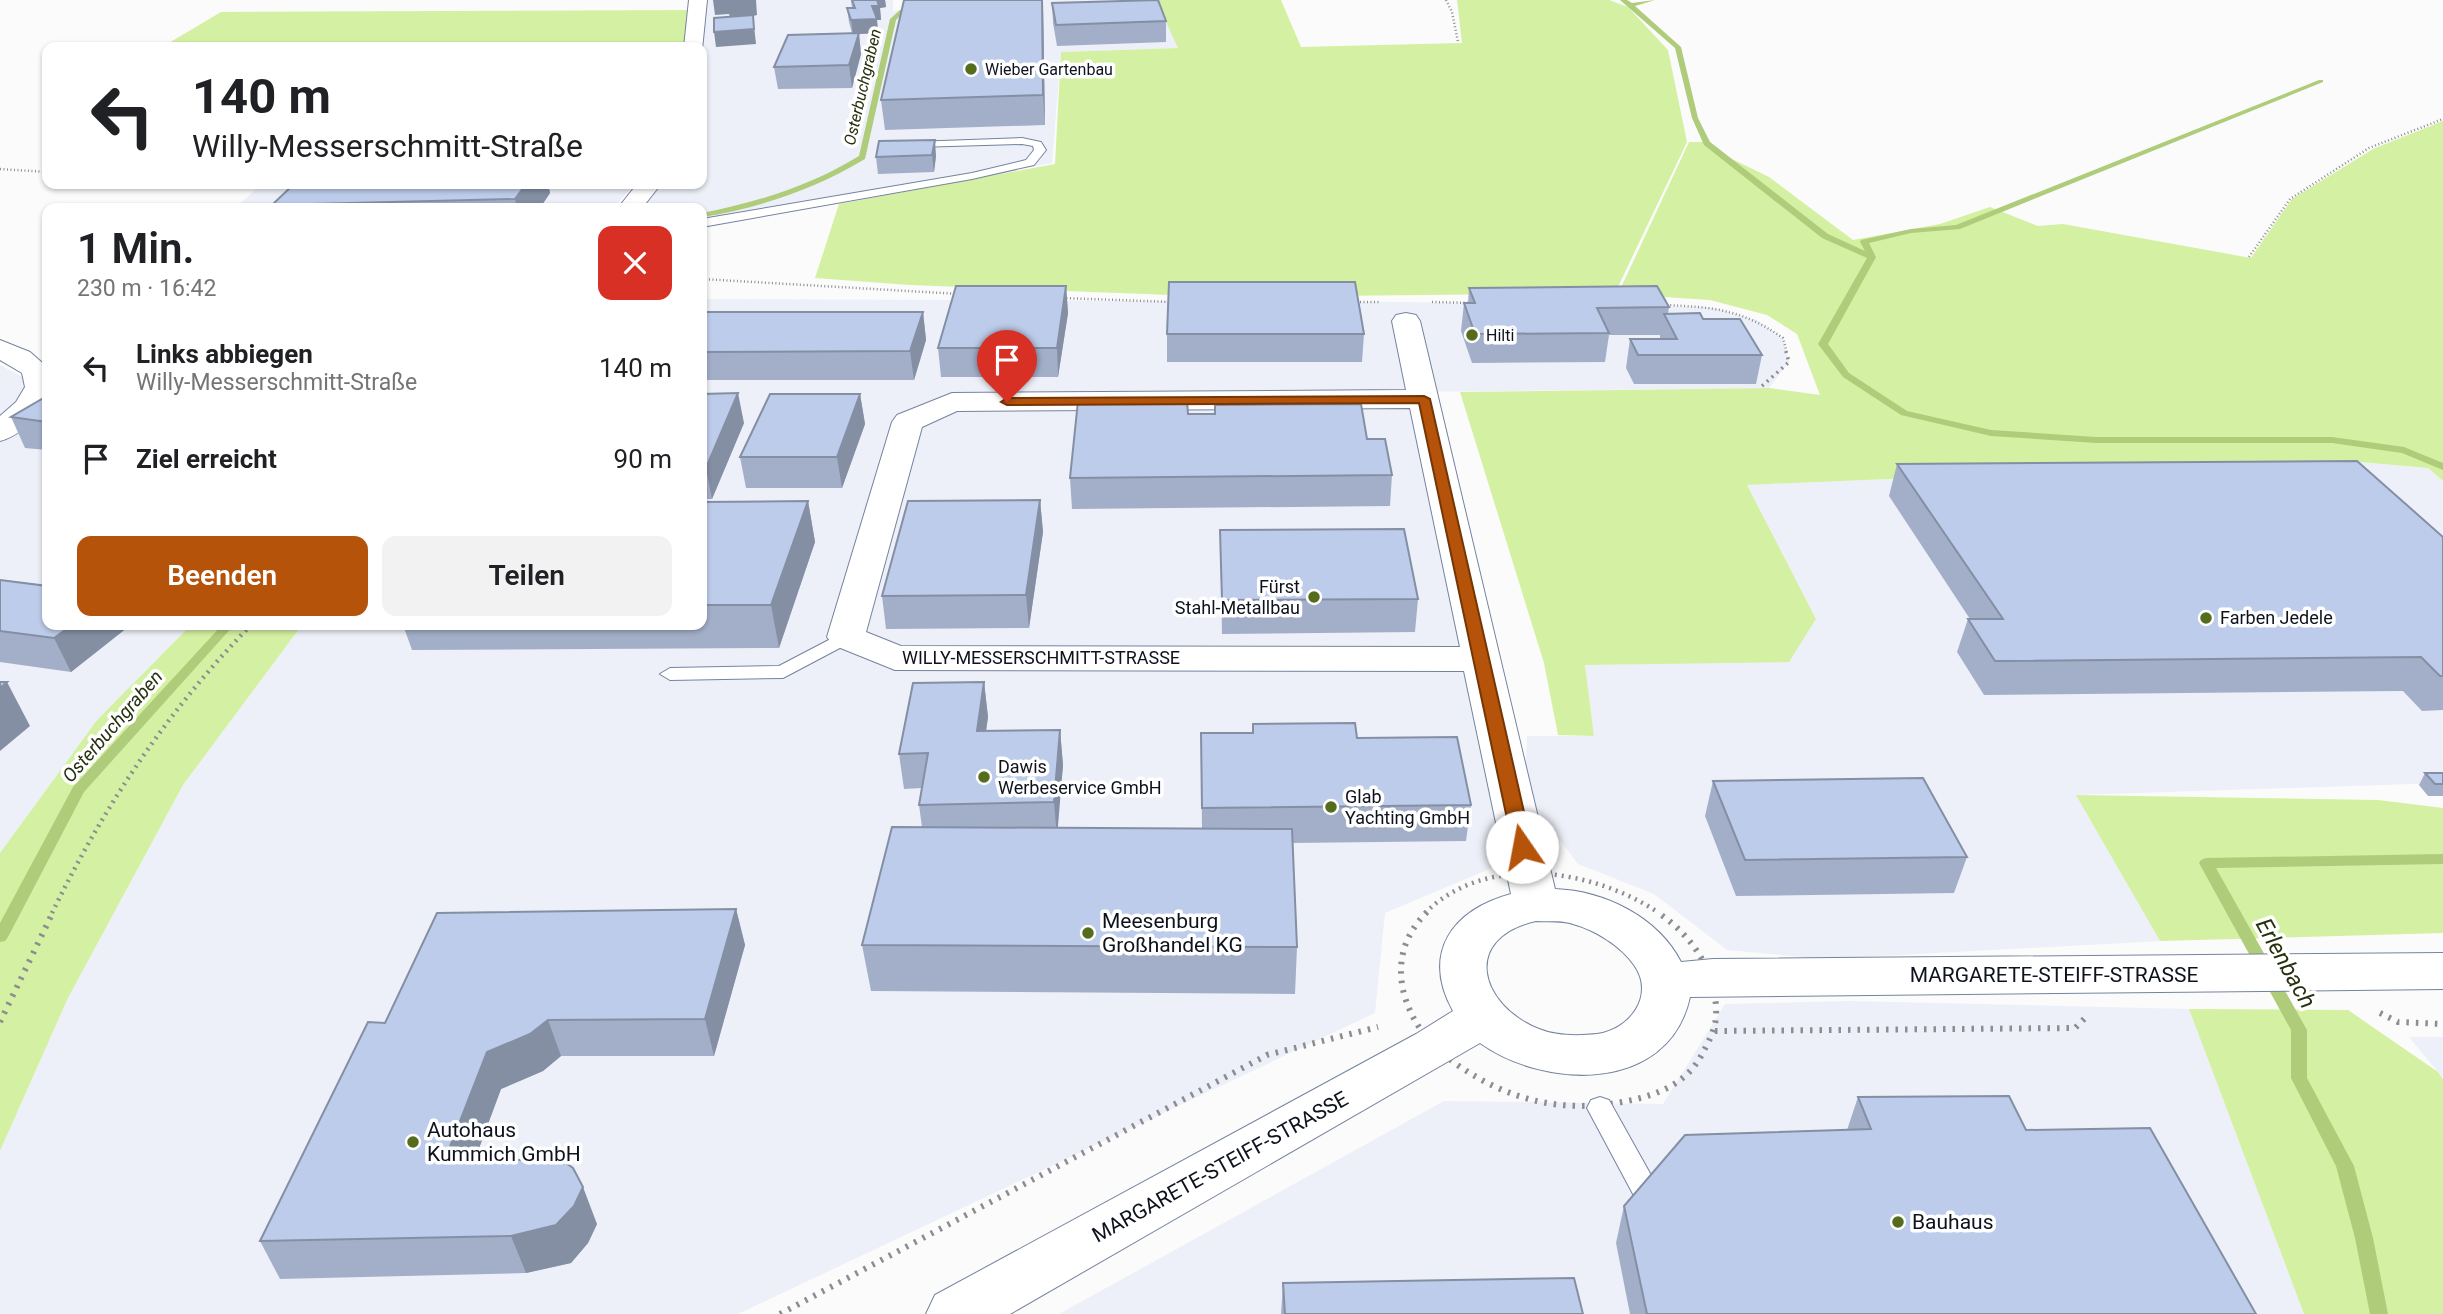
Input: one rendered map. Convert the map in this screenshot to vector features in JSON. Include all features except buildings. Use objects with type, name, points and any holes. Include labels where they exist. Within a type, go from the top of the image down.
[{"type":"street","points":[[694,42],[698,0]]},
{"type":"street","points":[[633,203],[645,189]]},
{"type":"street","points":[[1407,312],[1532,889]]},
{"type":"street","points":[[0,349],[21,357],[42,375]]},
{"type":"street","points":[[0,432],[29,407],[42,383]]},
{"type":"street","points":[[846,637],[908,422],[952,402],[1424,399]]},
{"type":"street","name":"WILLY-MESSERSCHMITT-STRASSE","points":[[846,637],[895,658],[1481,659]]},
{"type":"street","points":[[1532,889],[1572,907],[1614,921],[1642,941],[1661,965],[1666,981],[1667,1000],[1656,1026],[1625,1048],[1594,1056],[1549,1053],[1510,1038],[1482,1017],[1462,982],[1461,958],[1477,930],[1532,889]]},
{"type":"street","name":"MARGARETE-STEIFF-STRASSE","points":[[1666,981],[1713,977],[2443,971]]},
{"type":"street","name":"MARGARETE-STEIFF-STRASSE","points":[[956,1314],[1415,1029],[1482,1017]]},
{"type":"lane","points":[[707,222],[975,159],[917,144]]},
{"type":"lane","points":[[670,674],[783,671],[846,637]]},
{"type":"lane","points":[[1600,1108],[1651,1201]]},
{"type":"path","points":[[1446,0],[1452,12],[1458,42]]},
{"type":"path","points":[[2249,257],[2290,199],[2370,148],[2443,119]]},
{"type":"path","points":[[0,169],[42,172]]},
{"type":"path","points":[[707,279],[971,295]]},
{"type":"path","points":[[1054,298],[1174,302]]},
{"type":"path","points":[[1353,302],[1407,312],[1476,303]]},
{"type":"path","points":[[1654,304],[1710,307],[1757,320],[1783,338],[1789,362],[1762,386]]},
{"type":"path","points":[[0,1022],[106,813],[155,735],[212,663],[245,630]]},
{"type":"path","points":[[1489,878],[1532,889],[1578,878],[1622,891],[1660,913],[1692,942],[1713,977],[1719,1004],[1715,1031],[1693,1070],[1653,1096],[1600,1108],[1541,1104],[1486,1085],[1415,1029],[1401,982],[1404,947],[1422,916],[1451,893],[1489,878]]},
{"type":"path","points":[[1715,1031],[2075,1028],[2129,974]]},
{"type":"path","points":[[780,1314],[1267,1055],[1386,1025]]},
{"type":"shaded area","points":[[706,0],[893,0],[893,11],[978,0],[1152,0],[1161,11],[1179,48],[1061,52],[1052,163],[707,225],[707,203],[643,203],[653,189],[707,189],[707,42],[702,42]]},
{"type":"shaded area","points":[[256,189],[630,189],[618,203],[241,203]]},
{"type":"shaded area","points":[[707,299],[1408,302],[1710,307],[1757,320],[1783,338],[1789,362],[1769,388],[1411,392],[1464,672],[1511,860],[1385,913],[1375,1013],[738,1314],[0,1314],[0,1151],[68,998],[183,785],[298,630],[707,630]]},
{"type":"shaded area","points":[[0,365],[28,380],[42,378],[42,630],[186,630],[97,720],[0,853]]},
{"type":"shaded area","points":[[2337,460],[2428,468],[2443,481],[2443,783],[2077,795],[2160,941],[1825,959],[1727,950],[1654,894],[1578,864],[1525,794],[1527,736],[1594,736],[1585,665],[1789,661],[1816,619],[1747,485]]},
{"type":"shaded area","points":[[1850,1001],[2189,1009],[2304,1314],[1059,1314],[1444,1101],[1663,1104],[1725,1004]]},
{"type":"shaded area","points":[[2409,1037],[2443,1037],[2443,1078],[2438,1072]]},
{"type":"green space","points":[[1152,0],[1281,0],[1301,47],[1462,43],[1457,0],[1609,0],[1628,7],[1668,50],[1687,142],[1615,293],[1222,297],[910,285],[815,278],[839,204],[1055,164],[1061,52],[1178,48],[1161,11]]},
{"type":"green space","points":[[697,10],[694,42],[170,42],[221,12]]},
{"type":"green space","points":[[2443,121],[2443,481],[2428,468],[2337,460],[1747,485],[1816,619],[1789,662],[1585,665],[1594,736],[1558,735],[1544,663],[1460,392],[1769,388],[1820,395],[1797,334],[1767,315],[1710,300],[1618,294],[1689,142],[1710,142],[1730,158],[1769,177],[1853,240],[1940,224],[1990,207],[2038,226],[2063,224],[2251,258],[2292,199],[2373,149]]},
{"type":"green space","points":[[186,630],[298,630],[183,785],[68,998],[0,1151],[0,853],[97,720]]},
{"type":"green space","points":[[2076,795],[2378,800],[2443,808],[2443,933],[2160,941]]},
{"type":"green space","points":[[2189,1009],[2348,1010],[2438,1072],[2443,1079],[2443,1314],[2304,1314]]},
{"type":"waterway","points":[[1623,0],[1631,5]]},
{"type":"waterway","points":[[1631,5],[1652,0]]},
{"type":"waterway","points":[[1631,5],[1678,47],[1695,118],[1707,143],[1825,236],[1872,257]]},
{"type":"waterway","name":"Osterbuchgraben","points":[[707,214],[805,187],[862,157],[893,19],[902,11],[917,9]]},
{"type":"waterway","points":[[1872,257],[1864,242],[1911,231],[1957,227],[2321,81]]},
{"type":"waterway","points":[[1872,257],[1823,344],[1846,375],[1904,413],[1991,433],[2096,440],[2332,440],[2404,450],[2443,467]]},
{"type":"waterway","name":"Osterbuchgraben","points":[[0,937],[78,790],[223,630]]},
{"type":"waterway","name":"Erlenbach","points":[[2379,1314],[2364,1238],[2345,1166],[2299,1078],[2299,1030],[2206,863],[2443,859]]},
{"type":"place","name":"Wieber Gartenbau","points":[[971,69]]},
{"type":"place","name":"Hilti","points":[[1472,335]]},
{"type":"place","name":"Fürst Stahl-Metallbau","points":[[1314,597]]},
{"type":"place","name":"Farben Jedele","points":[[2206,618]]},
{"type":"place","name":"Dawis Werbeservice GmbH","points":[[984,777]]},
{"type":"place","name":"Glab Yachting GmbH","points":[[1331,807]]},
{"type":"place","name":"Meesenburg Großhandel KG","points":[[1088,933]]},
{"type":"place","name":"Autohaus Kummich GmbH","points":[[413,1142]]},
{"type":"place","name":"Bauhaus","points":[[1898,1222]]},
{"type":"route","points":[[1007,402],[1424,399],[1522,847]]}]
